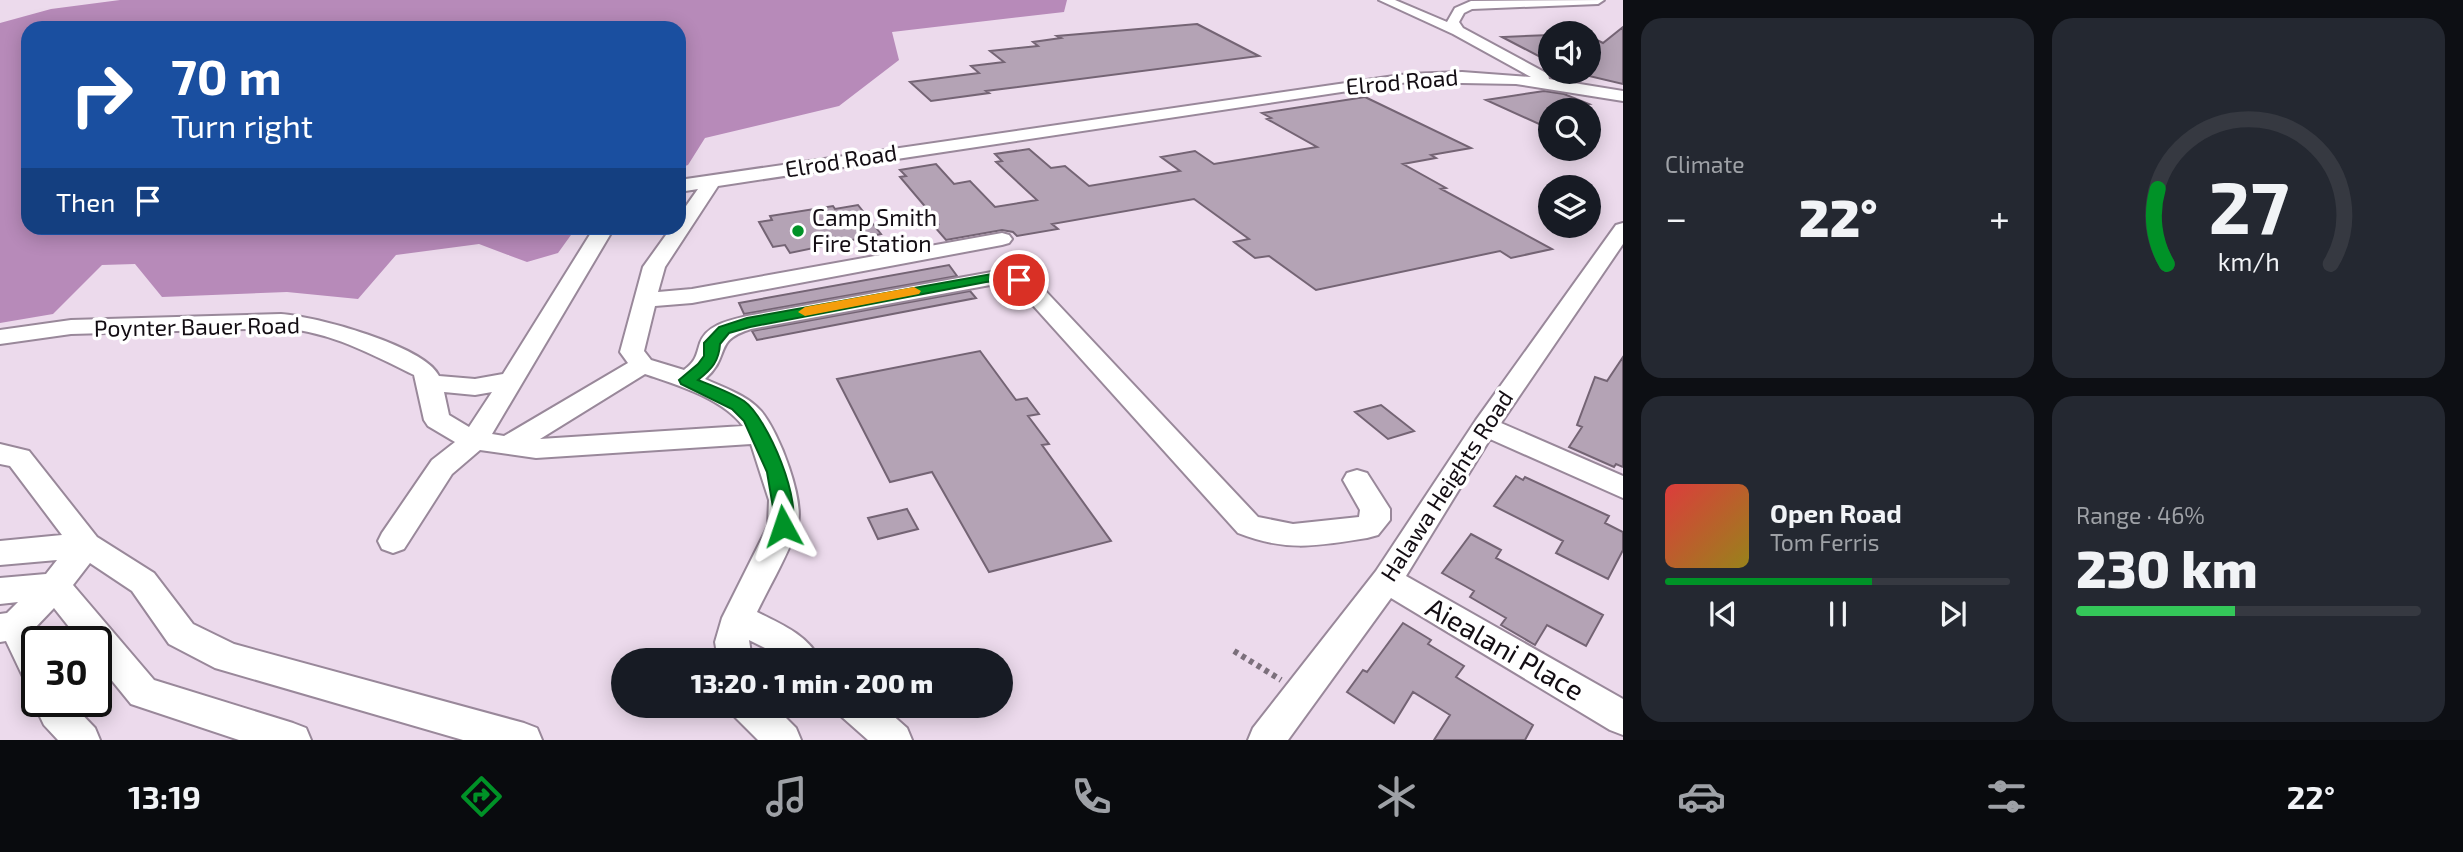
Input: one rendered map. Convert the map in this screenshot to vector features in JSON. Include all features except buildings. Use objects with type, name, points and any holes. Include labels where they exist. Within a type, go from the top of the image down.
[{"type":"street","points":[[1385,0],[1458,31],[1538,74]]},
{"type":"street","points":[[1458,31],[1453,22],[1456,13],[1460,8],[1471,5],[1598,0]]},
{"type":"street","name":"Elrod Road","points":[[686,185],[1370,82],[1446,76],[1538,83]]},
{"type":"street","points":[[1557,84],[1623,96]]},
{"type":"street","points":[[1557,84],[1623,102]]},
{"type":"street","points":[[686,220],[712,181]]},
{"type":"street","name":"Halawa Heights Road","points":[[1266,740],[1387,580],[1485,426],[1623,229]]},
{"type":"street","points":[[393,541],[442,467],[475,440],[600,235]]},
{"type":"street","points":[[676,235],[654,267],[632,352],[642,365],[687,380],[738,405],[752,418],[761,434],[783,500],[783,526],[738,618],[733,648]]},
{"type":"street","points":[[645,300],[692,296],[1002,239]]},
{"type":"street","points":[[687,380],[704,367],[712,356],[712,343],[724,330],[747,323],[1003,276],[1019,280],[1029,287],[1248,525],[1270,536],[1292,537],[1367,527],[1375,520],[1375,509],[1357,480]]},
{"type":"street","name":"Poynter Bauer Road","points":[[0,337],[23,332],[112,327],[265,321],[306,324],[339,331],[424,370],[430,383]]},
{"type":"street","points":[[509,446],[642,365]]},
{"type":"street","points":[[511,380],[475,387],[430,383],[437,420],[451,431],[475,440],[509,446],[548,447],[761,434]]},
{"type":"street","points":[[1485,426],[1623,488]]},
{"type":"street","points":[[0,454],[19,458],[86,545],[143,582],[181,634],[227,657],[524,740]]},
{"type":"street","points":[[0,553],[86,545]]},
{"type":"street","points":[[21,646],[8,627],[55,586],[86,545]]},
{"type":"street","name":"Aiealani Place","points":[[1387,580],[1623,718]]},
{"type":"street","points":[[0,591],[55,586]]},
{"type":"street","points":[[55,586],[143,693],[293,740]]},
{"type":"street","points":[[738,618],[781,640],[790,648]]},
{"type":"street","points":[[61,717],[82,740]]},
{"type":"street","points":[[760,718],[780,739]]},
{"type":"street","points":[[869,718],[894,740]]},
{"type":"path","points":[[1234,651],[1302,694]]},
{"type":"shaded area","points":[[120,0],[1067,0],[1064,12],[892,32],[899,60],[839,106],[705,138],[686,166],[686,21],[21,21],[21,235],[571,235],[558,253],[527,262],[479,244],[396,255],[358,299],[287,292],[162,297],[135,264],[102,265],[53,314],[0,323],[0,23],[51,9]]},
{"type":"slow traffic","points":[[805,312],[914,291]]},
{"type":"place","name":"Camp Smith Fire Station","points":[[798,231]]},
{"type":"route","points":[[783,526],[783,500],[776,472],[752,418],[720,394],[687,380],[704,367],[712,356],[712,343],[724,330],[747,323],[986,278],[1003,276],[1019,280]]}]
